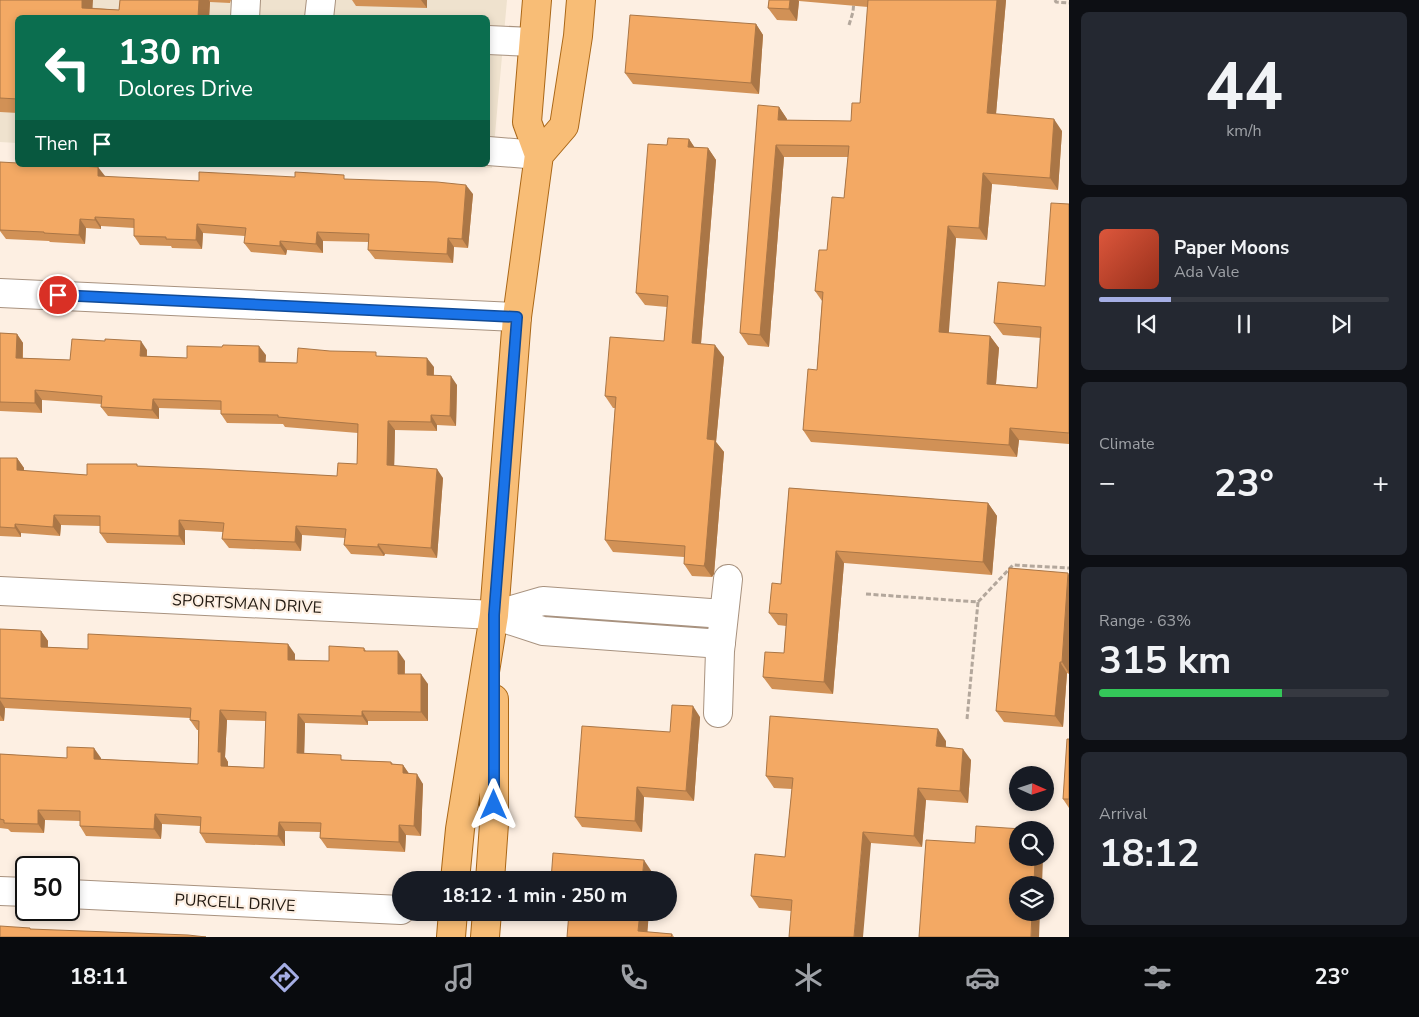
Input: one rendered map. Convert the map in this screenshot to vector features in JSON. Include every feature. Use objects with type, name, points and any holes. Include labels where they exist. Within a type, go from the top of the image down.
[{"type":"main road","points":[[491,871],[494,824],[494,615],[517,317],[539,155],[527,122],[537,0]]},
{"type":"main road","points":[[539,155],[564,126],[578,36],[581,0]]},
{"type":"main road","points":[[456,871],[460,829],[494,615]]},
{"type":"main road","points":[[451,937],[452,921]]},
{"type":"main road","points":[[485,937],[486,921]]},
{"type":"street","points":[[245,15],[246,0]]},
{"type":"street","points":[[320,0],[320,15]]},
{"type":"street","points":[[490,40],[534,42]]},
{"type":"street","points":[[490,151],[539,155]]},
{"type":"street","points":[[0,293],[517,317]]},
{"type":"street","points":[[718,713],[721,644],[728,579]]},
{"type":"street","name":"SPORTSMAN DRIVE","points":[[0,592],[494,615]]},
{"type":"street","points":[[494,615],[543,601],[724,614]]},
{"type":"street","points":[[494,615],[544,631],[721,644]]},
{"type":"street","points":[[0,891],[15,892]]},
{"type":"street","name":"PURCELL DRIVE","points":[[80,895],[392,910]]},
{"type":"path","points":[[849,24],[854,0]]},
{"type":"path","points":[[1056,0],[1056,2],[1069,3]]},
{"type":"path","points":[[967,719],[978,602],[1012,565],[1069,568]]},
{"type":"path","points":[[866,594],[978,602]]},
{"type":"shaded area","points":[[0,0],[507,0],[492,168],[472,167],[490,167],[490,15],[15,15],[15,143],[0,142]]},
{"type":"building","points":[[0,0],[82,0],[82,8],[119,10],[120,0],[199,0],[198,15],[15,15],[15,99],[0,98]]},
{"type":"building","points":[[769,0],[790,0],[789,9],[768,8]]},
{"type":"building","points":[[868,0],[997,0],[987,113],[1054,119],[1050,178],[983,173],[979,228],[948,226],[939,332],[990,336],[987,384],[1037,388],[1041,327],[994,323],[998,282],[1045,286],[1051,203],[1069,204],[1069,433],[1010,428],[1009,445],[803,430],[808,369],[817,370],[823,292],[815,291],[819,250],[827,250],[832,197],[844,198],[849,146],[776,145],[760,335],[740,333],[758,105],[779,107],[778,120],[851,121],[852,103],[860,103]]},
{"type":"building","points":[[630,15],[756,24],[751,83],[625,73]]},
{"type":"building","points":[[668,138],[689,139],[688,147],[708,148],[692,343],[715,345],[707,439],[715,440],[704,566],[684,564],[685,546],[605,540],[616,397],[605,396],[610,337],[664,341],[668,296],[636,293],[648,144],[667,145]]},
{"type":"building","points":[[0,162],[15,163],[15,167],[98,167],[98,176],[199,181],[199,172],[295,177],[295,172],[344,175],[344,179],[437,182],[466,185],[462,239],[448,238],[447,254],[368,250],[369,234],[317,232],[316,244],[280,241],[280,246],[244,243],[246,228],[197,224],[196,240],[134,236],[134,219],[95,217],[95,220],[80,219],[79,235],[0,230]]},
{"type":"building","points":[[0,333],[17,334],[16,358],[70,360],[72,339],[105,341],[105,339],[141,341],[140,356],[187,358],[187,346],[222,347],[223,345],[259,346],[259,362],[297,363],[298,348],[376,352],[376,356],[427,358],[427,375],[451,376],[450,416],[431,415],[431,422],[388,421],[387,465],[437,469],[431,548],[378,544],[378,547],[344,545],[346,529],[296,526],[295,542],[222,539],[224,523],[179,520],[179,536],[100,533],[100,516],[54,515],[53,527],[15,524],[15,528],[0,527],[0,458],[17,458],[17,470],[87,475],[87,464],[137,464],[137,466],[337,476],[338,463],[357,464],[358,424],[278,417],[278,415],[221,414],[221,401],[153,399],[152,410],[101,407],[102,396],[35,390],[35,403],[0,402]]},
{"type":"building","points":[[789,488],[988,503],[983,562],[836,551],[824,682],[763,677],[765,652],[784,653],[787,614],[769,613],[772,583],[781,584]]},
{"type":"building","points":[[1009,568],[1068,573],[1062,662],[1060,662],[1055,716],[996,711]]},
{"type":"building","points":[[0,629],[41,631],[41,647],[88,649],[88,634],[288,644],[288,660],[329,661],[329,646],[364,648],[364,651],[398,651],[398,674],[421,674],[421,712],[362,711],[362,716],[298,714],[297,753],[341,755],[341,760],[391,762],[391,764],[403,765],[403,773],[417,774],[414,826],[399,825],[399,842],[320,838],[321,823],[279,822],[278,836],[200,833],[201,817],[155,814],[154,829],[80,826],[80,811],[38,810],[38,824],[4,823],[4,820],[0,819],[0,754],[67,758],[67,747],[94,748],[94,759],[198,764],[199,721],[190,720],[191,708],[0,698]],"holes":[[[220,710],[266,712],[264,768],[221,766],[221,752],[218,752]]]},
{"type":"building","points":[[672,705],[693,706],[686,791],[637,787],[635,821],[575,817],[582,726],[670,732]]},
{"type":"building","points":[[770,716],[938,729],[936,746],[963,749],[960,791],[918,788],[914,836],[863,832],[854,937],[789,937],[792,900],[751,896],[755,854],[785,857],[793,778],[766,776]]},
{"type":"building","points":[[1067,739],[1069,739],[1069,799],[1063,799]]},
{"type":"building","points":[[976,826],[1009,828],[1009,866],[1035,866],[1034,876],[1009,876],[1009,921],[1032,921],[1031,937],[919,937],[926,840],[975,843]]},
{"type":"building","points":[[553,853],[644,860],[643,871],[552,871]]},
{"type":"building","points":[[568,921],[639,921],[638,931],[672,934],[671,937],[567,937]]},
{"type":"building","points":[[0,926],[30,929],[206,937],[0,937]]},
{"type":"route","points":[[58,295],[517,317],[494,615],[494,805]]}]
